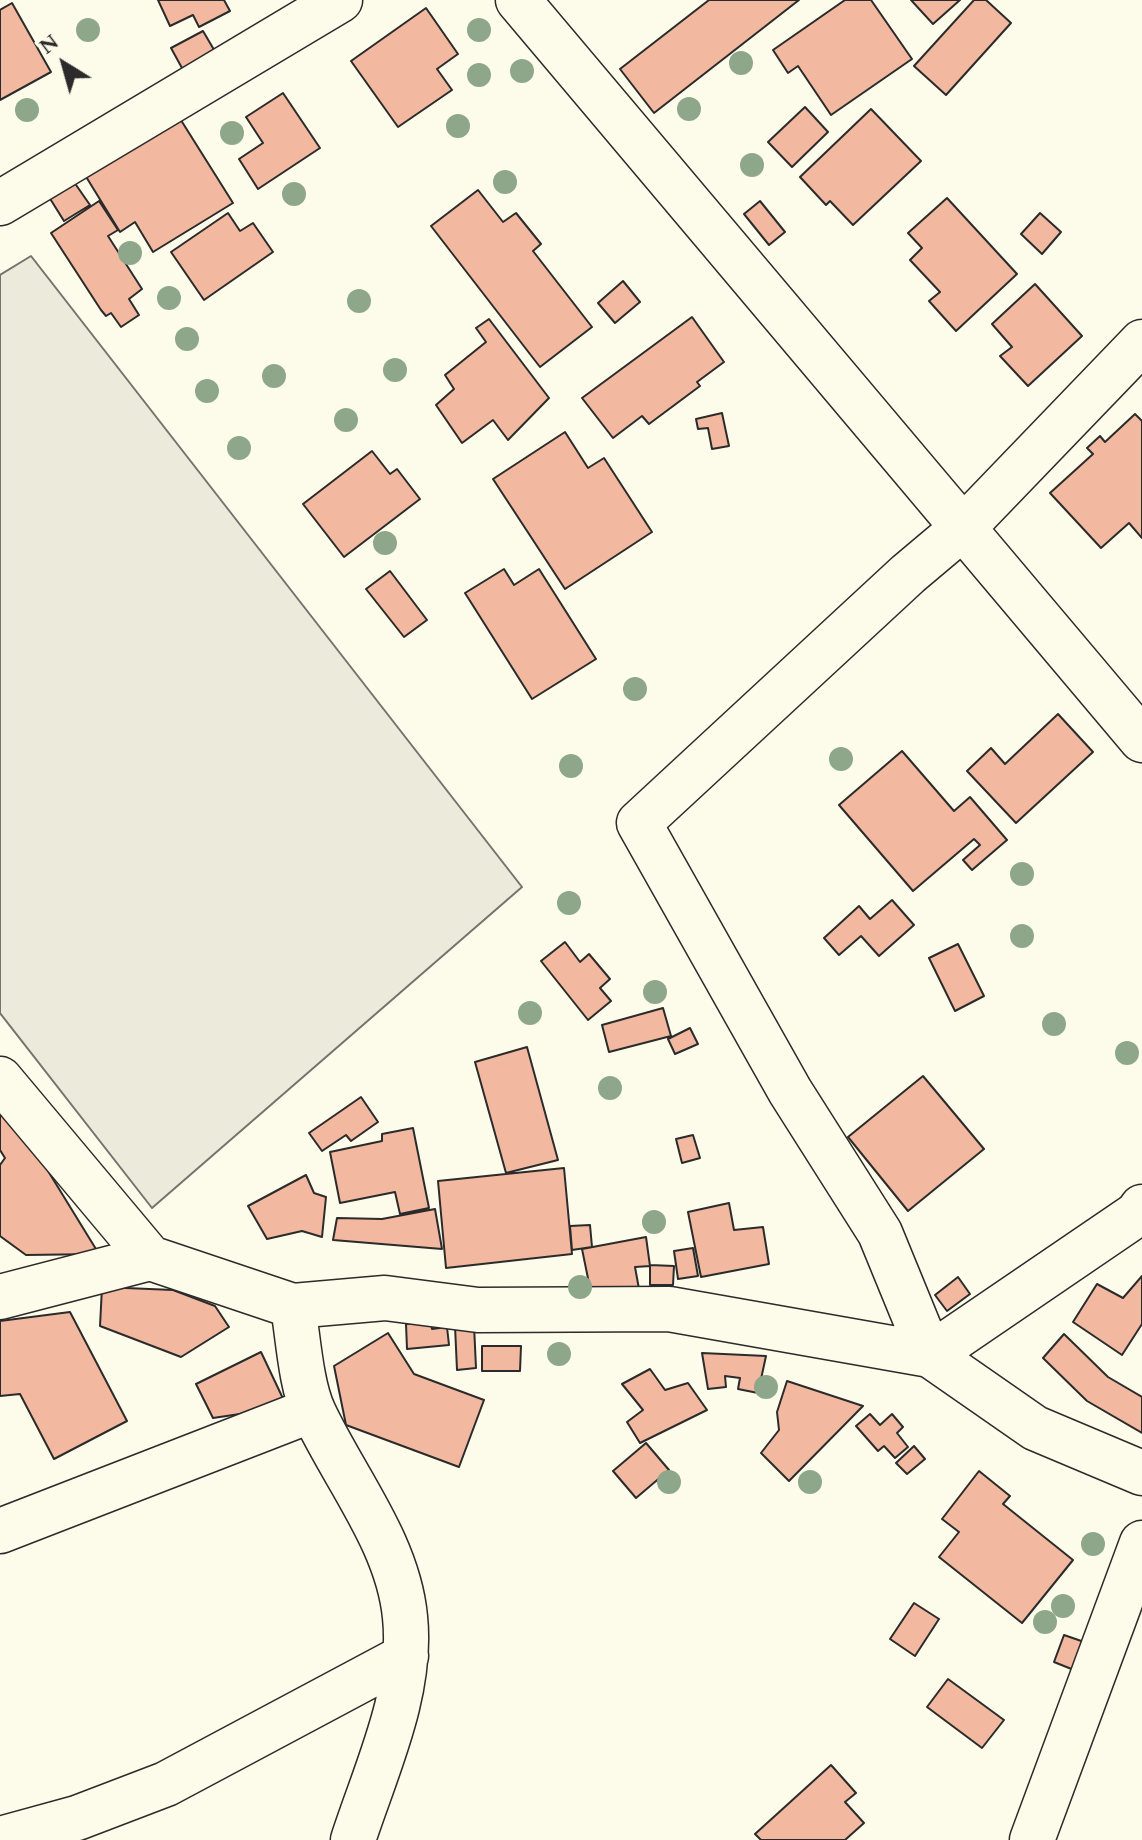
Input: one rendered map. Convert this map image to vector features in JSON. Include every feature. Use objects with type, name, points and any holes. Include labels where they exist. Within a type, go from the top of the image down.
[{"type":"street","points":[[0,203],[340,0]]},
{"type":"street","points":[[518,0],[965,526],[1142,740]]},
{"type":"street","points":[[930,1355],[880,1233],[790,1091],[639,823],[908,574],[965,526],[1142,342]]},
{"type":"street","points":[[0,1079],[150,1258],[293,1306],[385,1298],[478,1310],[669,1309],[930,1355],[1035,1428],[1142,1473]]},
{"type":"street","points":[[930,1355],[1137,1214],[1142,1207]]},
{"type":"street","points":[[0,1297],[150,1258]]},
{"type":"street","points":[[293,1306],[312,1410],[390,1555],[405,1616],[406,1656],[401,1694],[353,1840]]},
{"type":"street","points":[[0,1531],[312,1410]]},
{"type":"street","points":[[1032,1840],[1142,1543]]},
{"type":"street","points":[[0,1839],[77,1818],[166,1784],[406,1656]]},
{"type":"shaded area","points":[[31,256],[522,887],[152,1208],[0,1013],[0,275]]},
{"type":"building","points":[[158,0],[224,0],[230,11],[199,27],[193,15],[170,26]]},
{"type":"building","points":[[709,0],[799,0],[654,113],[620,69]]},
{"type":"building","points":[[845,0],[871,0],[912,59],[831,115],[798,66],[788,73],[773,50]]},
{"type":"building","points":[[911,0],[960,0],[933,24]]},
{"type":"building","points":[[974,0],[986,0],[1011,23],[946,95],[914,66]]},
{"type":"building","points":[[12,3],[51,72],[0,100],[0,10]]},
{"type":"building","points":[[426,8],[458,54],[437,69],[452,90],[398,127],[351,61]]},
{"type":"building","points":[[203,31],[220,60],[188,79],[171,48]]},
{"type":"building","points":[[283,93],[320,148],[258,189],[239,159],[263,143],[246,117]]},
{"type":"building","points":[[805,107],[828,132],[792,167],[768,142]]},
{"type":"building","points":[[871,109],[921,161],[853,225],[830,201],[826,205],[800,177]]},
{"type":"building","points":[[179,117],[233,203],[153,252],[135,222],[120,232],[85,175]]},
{"type":"building","points":[[74,182],[90,205],[64,221],[49,197]]},
{"type":"building","points":[[478,190],[503,222],[516,213],[541,244],[533,251],[592,327],[540,367],[431,226]]},
{"type":"building","points":[[947,198],[1017,274],[956,331],[929,301],[940,292],[910,260],[922,248],[908,233]]},
{"type":"building","points":[[99,201],[118,230],[108,236],[142,289],[129,299],[139,315],[121,327],[111,313],[106,316],[101,310],[51,233]]},
{"type":"building","points":[[760,201],[785,232],[769,245],[744,214]]},
{"type":"building","points":[[228,213],[240,231],[253,223],[273,252],[204,300],[171,252]]},
{"type":"building","points":[[1040,213],[1061,232],[1042,254],[1021,234]]},
{"type":"building","points":[[623,281],[640,302],[615,323],[598,303]]},
{"type":"building","points":[[1035,284],[1082,336],[1028,386],[1000,356],[1012,347],[992,324]]},
{"type":"building","points":[[692,317],[724,362],[697,382],[700,386],[649,424],[642,416],[613,438],[582,398]]},
{"type":"building","points":[[489,319],[549,398],[508,440],[493,420],[462,443],[436,405],[454,389],[445,375],[486,342],[476,328]]},
{"type":"building","points":[[722,413],[729,446],[712,449],[708,428],[698,429],[696,419]]},
{"type":"building","points":[[1135,414],[1142,421],[1142,538],[1129,523],[1101,548],[1050,493],[1093,454],[1087,448],[1100,436],[1105,442]]},
{"type":"building","points":[[565,432],[588,468],[604,458],[652,532],[565,589],[493,479]]},
{"type":"building","points":[[372,451],[390,474],[397,469],[420,499],[344,557],[303,504]]},
{"type":"building","points":[[504,569],[514,585],[539,569],[596,659],[532,699],[465,593]]},
{"type":"building","points":[[390,571],[427,620],[404,637],[366,589]]},
{"type":"building","points":[[1058,714],[1093,752],[1016,823],[967,771],[991,748],[1005,764]]},
{"type":"building","points":[[902,751],[954,811],[970,797],[1007,840],[972,870],[963,860],[980,845],[974,839],[913,891],[839,805]]},
{"type":"building","points":[[892,900],[914,925],[879,956],[861,936],[839,955],[824,938],[859,906],[870,919]]},
{"type":"building","points":[[565,942],[580,962],[589,954],[610,979],[600,988],[611,1001],[588,1020],[541,961]]},
{"type":"building","points":[[958,944],[984,996],[955,1011],[929,958]]},
{"type":"building","points":[[663,1008],[671,1036],[609,1052],[602,1025]]},
{"type":"building","points":[[690,1028],[698,1044],[675,1054],[668,1039]]},
{"type":"building","points":[[527,1047],[558,1160],[506,1173],[475,1062]]},
{"type":"building","points":[[923,1076],[984,1149],[908,1211],[848,1137]]},
{"type":"building","points":[[0,1096],[99,1254],[26,1255],[0,1236],[0,1165],[5,1158],[0,1150]]},
{"type":"building","points":[[361,1097],[378,1122],[351,1141],[346,1135],[322,1151],[309,1133]]},
{"type":"building","points":[[413,1128],[429,1208],[400,1214],[395,1192],[340,1203],[330,1152],[382,1141],[382,1134]]},
{"type":"building","points":[[693,1135],[700,1158],[682,1163],[676,1139]]},
{"type":"building","points":[[564,1168],[572,1254],[446,1268],[438,1181]]},
{"type":"building","points":[[306,1175],[314,1193],[326,1197],[322,1237],[302,1231],[267,1239],[248,1206]]},
{"type":"building","points":[[729,1203],[734,1230],[763,1227],[769,1264],[701,1277],[688,1212]]},
{"type":"building","points":[[435,1209],[442,1249],[333,1240],[337,1218],[382,1219]]},
{"type":"building","points":[[590,1225],[592,1247],[572,1250],[570,1226]]},
{"type":"building","points":[[646,1237],[650,1266],[635,1267],[639,1289],[592,1298],[582,1249]]},
{"type":"building","points":[[693,1248],[698,1276],[678,1279],[674,1251]]},
{"type":"building","points":[[650,1265],[674,1266],[673,1285],[650,1285]]},
{"type":"building","points":[[1142,1276],[1142,1324],[1122,1355],[1073,1322],[1097,1284],[1123,1298]]},
{"type":"building","points":[[958,1277],[970,1294],[947,1311],[935,1295]]},
{"type":"building","points":[[102,1287],[173,1290],[215,1306],[229,1327],[181,1357],[100,1326]]},
{"type":"building","points":[[70,1312],[127,1421],[54,1459],[20,1394],[0,1396],[0,1321]]},
{"type":"building","points":[[431,1321],[432,1329],[447,1327],[449,1345],[407,1349],[406,1324]]},
{"type":"building","points":[[474,1325],[476,1368],[457,1370],[455,1326]]},
{"type":"building","points":[[388,1333],[414,1374],[484,1400],[459,1467],[346,1425],[334,1366]]},
{"type":"building","points":[[1064,1334],[1108,1377],[1142,1397],[1142,1433],[1087,1401],[1043,1358]]},
{"type":"building","points":[[482,1346],[521,1346],[520,1371],[482,1371]]},
{"type":"building","points":[[261,1352],[287,1407],[213,1418],[196,1384]]},
{"type":"building","points":[[702,1353],[766,1356],[758,1393],[738,1389],[740,1378],[725,1376],[726,1387],[708,1389]]},
{"type":"building","points":[[650,1369],[665,1390],[688,1383],[707,1410],[640,1443],[627,1422],[643,1410],[622,1384]]},
{"type":"building","points":[[787,1381],[863,1406],[789,1481],[761,1453],[779,1430],[777,1412]]},
{"type":"building","points":[[870,1414],[880,1425],[892,1414],[903,1427],[897,1433],[908,1447],[895,1458],[884,1446],[878,1451],[856,1426]]},
{"type":"building","points":[[646,1443],[669,1470],[636,1498],[613,1471]]},
{"type":"building","points":[[914,1446],[925,1459],[907,1474],[896,1463]]},
{"type":"building","points":[[979,1471],[1010,1496],[1003,1504],[1073,1560],[1022,1623],[939,1557],[959,1532],[942,1519]]},
{"type":"building","points":[[914,1603],[939,1619],[915,1656],[890,1639]]},
{"type":"building","points":[[1064,1635],[1090,1644],[1079,1672],[1054,1662]]},
{"type":"building","points":[[948,1679],[1004,1720],[982,1748],[927,1707]]},
{"type":"building","points":[[831,1765],[856,1793],[845,1802],[864,1823],[845,1840],[761,1840],[755,1834]]}]
